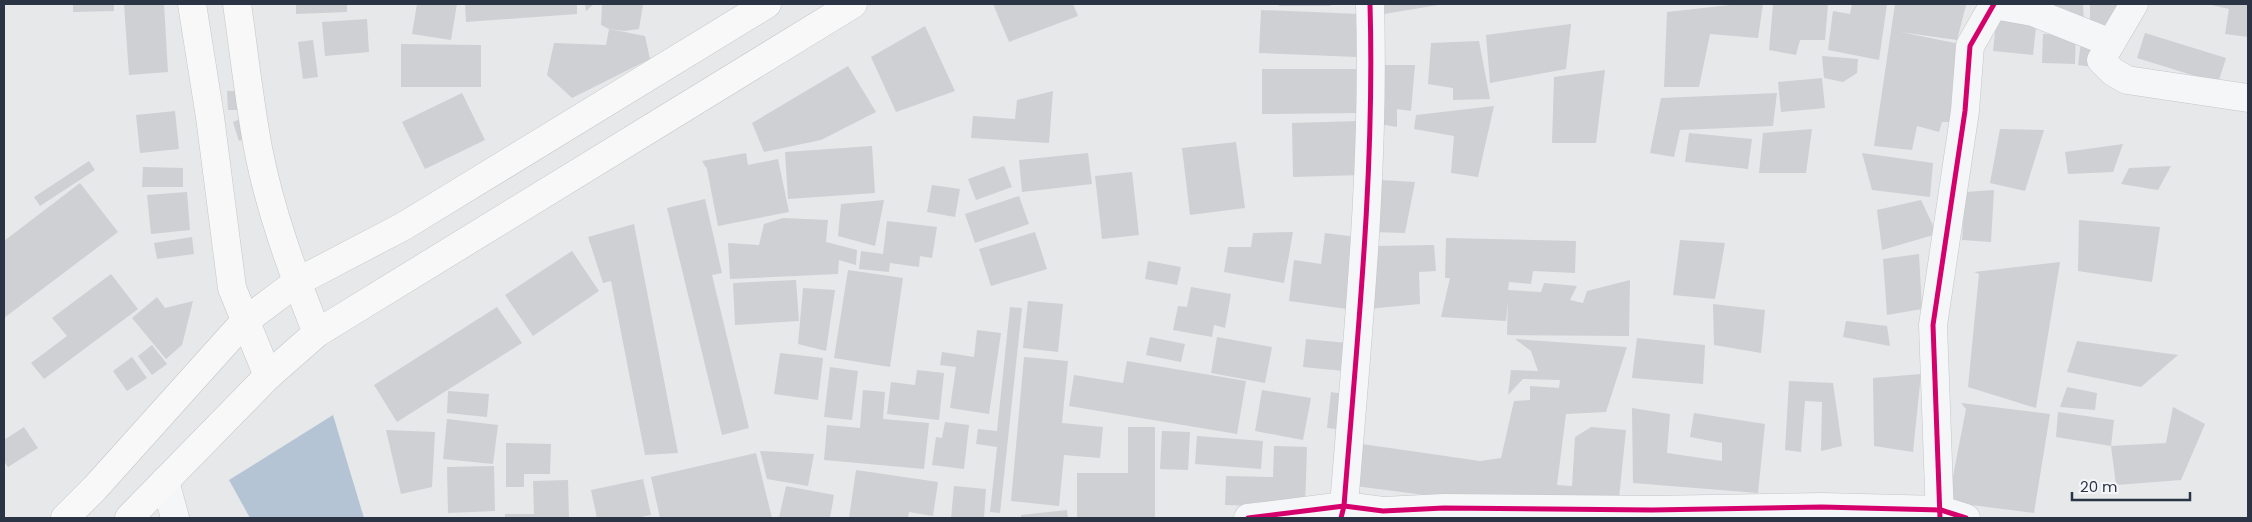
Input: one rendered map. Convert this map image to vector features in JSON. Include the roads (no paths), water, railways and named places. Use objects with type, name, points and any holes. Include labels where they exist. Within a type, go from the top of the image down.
[{"type":"main road","points":[[192,4],[210,117],[232,288],[268,376]]},
{"type":"main road","points":[[237,4],[258,148],[271,201],[297,282],[317,333]]},
{"type":"main road","points":[[65,518],[95,488],[245,321],[297,282],[404,226],[768,4]]},
{"type":"main road","points":[[129,518],[268,376],[317,333],[853,4]]},
{"type":"street","points":[[1342,512],[1369,183],[1372,52],[1370,4]]},
{"type":"street","points":[[1248,518],[1444,508],[1652,510],[1822,506],[1949,515],[1933,325],[1965,111],[1970,46],[1994,4],[2033,12],[2111,43]]},
{"type":"street","points":[[2134,4],[2101,60],[2114,72],[2127,80],[2248,98]]},
{"type":"street","points":[[165,482],[175,518]]},
{"type":"water","points":[[333,415],[364,518],[250,518],[229,480]]}]
